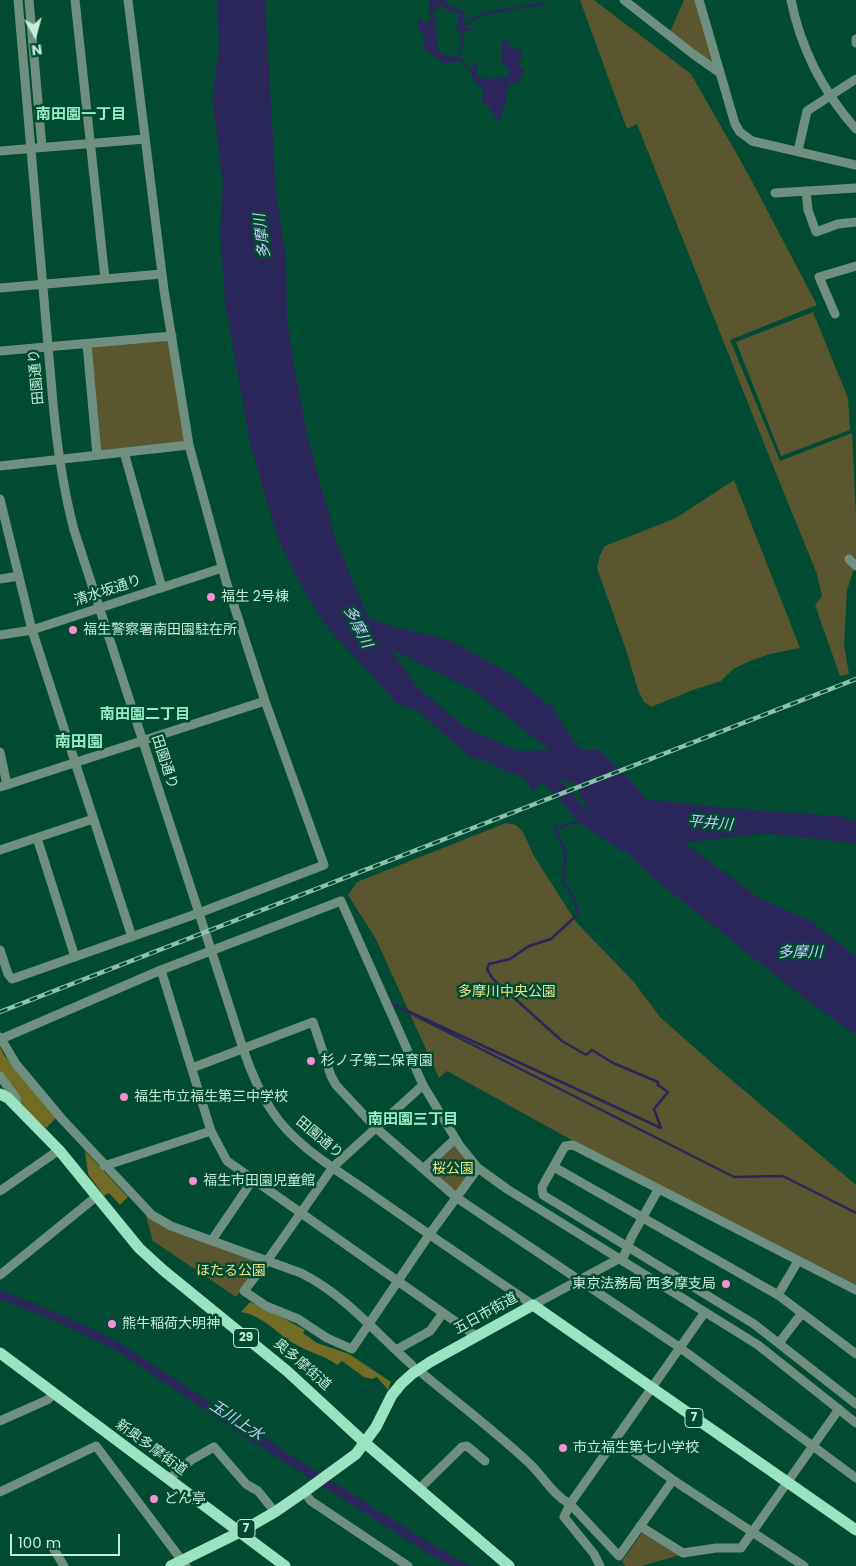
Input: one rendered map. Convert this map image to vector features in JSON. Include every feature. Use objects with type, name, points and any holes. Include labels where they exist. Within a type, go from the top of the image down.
[{"type":"main road","name":"奥多摩街道","points":[[0,1094],[17,1107],[59,1150],[139,1248],[163,1270],[287,1371],[364,1442],[509,1566]]},
{"type":"main road","name":"五日市街道","points":[[171,1566],[185,1563],[275,1512],[304,1492],[356,1454],[376,1427],[392,1396],[412,1374],[430,1362],[533,1305],[856,1530]]},
{"type":"main road","name":"新奥多摩街道","points":[[0,1353],[285,1566]]},
{"type":"street","name":"田園通り","points":[[18,0],[59,460],[74,530],[211,951],[258,1085],[273,1113],[301,1142],[429,1235],[533,1305]]},
{"type":"street","points":[[29,0],[42,147]]},
{"type":"street","points":[[75,0],[105,279]]},
{"type":"street","points":[[0,950],[8,974],[12,979],[199,913],[324,865],[264,701],[222,568],[189,445],[162,274],[128,0]]},
{"type":"street","points":[[624,0],[720,73]]},
{"type":"street","points":[[699,0],[735,124],[740,132],[752,141],[856,165]]},
{"type":"street","points":[[791,0],[798,29],[809,58],[830,96],[856,130]]},
{"type":"street","points":[[856,39],[856,44]]},
{"type":"street","points":[[798,151],[807,111],[856,79]]},
{"type":"street","points":[[0,151],[145,139]]},
{"type":"street","points":[[775,192],[856,188]]},
{"type":"street","points":[[806,191],[808,210],[816,232],[838,224],[856,222]]},
{"type":"street","points":[[835,314],[819,277],[856,266]]},
{"type":"street","points":[[0,288],[162,274]]},
{"type":"street","points":[[0,351],[172,336]]},
{"type":"street","points":[[87,344],[97,455]]},
{"type":"street","points":[[0,466],[189,445]]},
{"type":"street","points":[[124,452],[162,588]]},
{"type":"street","points":[[0,499],[3,521],[32,630],[132,937]]},
{"type":"street","points":[[849,559],[856,566]]},
{"type":"street","name":"清水坂通り","points":[[0,635],[32,630],[222,568]]},
{"type":"street","points":[[0,579],[19,576]]},
{"type":"street","points":[[0,752],[4,786],[264,701]]},
{"type":"street","points":[[0,850],[93,819]]},
{"type":"street","points":[[37,838],[75,957]]},
{"type":"street","points":[[412,1365],[344,1300],[318,1282],[301,1273],[171,1226],[152,1215],[104,1166],[23,1073],[1,1038],[161,970],[342,901],[423,1085],[455,1139],[478,1168],[506,1189],[758,1345],[856,1423]]},
{"type":"street","points":[[161,970],[211,1131],[227,1162],[476,1336]]},
{"type":"street","points":[[192,1068],[313,1022],[336,1085],[376,1128],[456,1198],[679,1347],[856,1478]]},
{"type":"street","points":[[0,1076],[16,1098],[17,1107]]},
{"type":"street","points":[[423,1085],[333,1167],[268,1261],[244,1291],[266,1306],[298,1319],[327,1338],[352,1349],[429,1235],[478,1168]]},
{"type":"street","points":[[104,1166],[211,1131]]},
{"type":"street","points":[[423,1168],[455,1139]]},
{"type":"street","points":[[856,1290],[570,1145],[565,1146],[542,1187],[543,1195],[754,1324],[856,1404]]},
{"type":"street","points":[[0,1191],[59,1150]]},
{"type":"street","points":[[554,1167],[778,1295],[856,1354]]},
{"type":"street","points":[[212,1240],[252,1181]]},
{"type":"street","points":[[533,1305],[616,1256],[625,1244],[627,1235],[656,1189]]},
{"type":"street","points":[[0,1275],[97,1196]]},
{"type":"street","points":[[778,1295],[798,1261]]},
{"type":"street","points":[[600,1566],[594,1554],[564,1517],[570,1504],[705,1312]]},
{"type":"street","points":[[396,1350],[430,1331],[442,1313]]},
{"type":"street","points":[[780,1343],[802,1313]]},
{"type":"street","points":[[423,1374],[532,1465],[562,1500],[570,1504],[619,1556],[672,1480]]},
{"type":"street","points":[[0,1421],[47,1400],[54,1394]]},
{"type":"street","points":[[640,1526],[683,1553],[716,1548],[741,1548],[839,1409]]},
{"type":"street","points":[[104,1431],[97,1440],[96,1446],[185,1563]]},
{"type":"street","points":[[616,1439],[672,1480],[804,1566]]},
{"type":"street","points":[[0,1492],[96,1446]]},
{"type":"street","points":[[419,1489],[462,1447],[467,1446],[485,1461]]},
{"type":"street","points":[[169,1479],[190,1460],[214,1447],[246,1484],[258,1491],[275,1512]]},
{"type":"street","points":[[304,1492],[311,1501],[408,1566]]},
{"type":"street","points":[[50,1543],[64,1566]]},
{"type":"green space","points":[[580,0],[594,0],[691,74],[747,172],[817,305],[730,340],[780,461],[852,433],[856,563],[847,590],[844,645],[849,674],[840,676],[815,605],[822,596],[817,574],[637,124],[627,129]]},
{"type":"green space","points":[[684,0],[695,0],[714,63],[711,66],[670,32]]},
{"type":"green space","points":[[813,312],[848,398],[850,430],[781,456],[736,342]]},
{"type":"green space","points":[[170,337],[187,442],[100,453],[90,344]]},
{"type":"green space","points":[[734,480],[800,648],[770,654],[750,661],[733,669],[721,681],[651,707],[644,702],[638,690],[597,568],[600,555],[605,546],[676,518]]},
{"type":"green space","name":"多摩川中央公園","points":[[506,823],[516,825],[523,832],[534,856],[576,922],[633,981],[660,1017],[856,1185],[856,1285],[568,1138],[447,1071],[439,1078],[376,939],[348,895],[357,882]]},
{"type":"green space","name":"桜公園","points":[[456,1144],[472,1165],[473,1170],[454,1194],[427,1171]]},
{"type":"green space","name":"ほたる公園","points":[[145,1213],[265,1262],[236,1297],[153,1241]]},
{"type":"green space","points":[[644,1530],[680,1555],[642,1566],[625,1566],[622,1561]]},
{"type":"shaded area","points":[[0,1047],[4,1055],[56,1118],[46,1128],[27,1111],[0,1074]]},
{"type":"shaded area","points":[[85,1151],[128,1197],[120,1205],[109,1193],[104,1196],[88,1174]]},
{"type":"shaded area","points":[[250,1302],[305,1330],[303,1333],[317,1343],[349,1354],[391,1382],[388,1390],[377,1377],[372,1379],[364,1377],[342,1361],[337,1365],[288,1340],[264,1321],[241,1312]]},
{"type":"water","name":"平井川","points":[[217,0],[265,0],[276,192],[286,257],[287,320],[293,360],[308,439],[335,537],[368,618],[394,627],[449,640],[506,671],[552,707],[580,750],[600,750],[646,799],[724,808],[840,816],[856,821],[856,844],[765,833],[684,843],[761,899],[813,922],[856,957],[856,1035],[805,999],[652,877],[630,856],[618,841],[604,831],[588,810],[575,783],[547,777],[533,792],[523,777],[505,771],[486,761],[470,757],[415,709],[398,705],[323,622],[283,550],[274,527],[250,443],[225,303],[220,230],[223,184],[212,98],[219,50]],"holes":[[[391,649],[473,690],[550,750],[518,751],[465,727],[417,687]]]},
{"type":"water","points":[[430,0],[446,0],[450,6],[465,12],[465,19],[460,26],[475,31],[456,31],[459,14],[447,10],[441,5],[428,18]]},
{"type":"water","points":[[435,15],[438,51],[448,56],[459,57],[469,64],[459,62],[443,63],[423,48],[425,39],[418,27],[417,21],[420,19],[427,24]]},
{"type":"water","points":[[506,39],[511,48],[519,50],[523,47],[520,67],[525,71],[517,83],[511,84],[505,90],[508,95],[499,124],[491,110],[482,101],[483,90],[471,77],[471,70],[477,62],[477,76],[488,79],[507,76],[510,70],[501,62],[502,41]]},
{"type":"water","name":"玉川上水","points":[[0,1290],[60,1314],[117,1341],[275,1445],[430,1543],[470,1566],[452,1566],[429,1554],[254,1443],[114,1349],[57,1322],[0,1299]]},
{"type":"waterway","points":[[458,58],[463,40],[461,27],[483,14],[546,4]]},
{"type":"waterway","points":[[464,63],[471,70]]},
{"type":"waterway","name":"多摩川","points":[[532,770],[547,777],[586,819],[625,845]]},
{"type":"waterway","points":[[388,1002],[661,1128],[654,1109],[668,1092],[658,1085],[658,1082],[613,1063],[592,1050],[586,1055],[562,1041],[493,979],[487,969],[489,964],[510,959],[529,946],[551,939],[577,915],[575,901],[563,883],[566,852],[555,829],[586,819]]},
{"type":"waterway","points":[[388,1002],[734,1177],[783,1176],[856,1213]]},
{"type":"railway","points":[[0,1012],[856,679]]},
{"type":"place","name":"福生 2号棟","points":[[211,597]]},
{"type":"place","name":"福生警察署南田園駐在所","points":[[73,630]]},
{"type":"place","name":"杉ノ子第二保育園","points":[[311,1061]]},
{"type":"place","name":"福生市立福生第三中学校","points":[[124,1097]]},
{"type":"place","name":"福生市田園児童館","points":[[193,1181]]},
{"type":"place","name":"東京法務局 西多摩支局","points":[[726,1284]]},
{"type":"place","name":"熊牛稲荷大明神","points":[[112,1324]]},
{"type":"place","name":"市立福生第七小学校","points":[[563,1448]]},
{"type":"place","name":"どん亭","points":[[154,1499]]},
{"type":"district","name":"南田園一丁目","points":[[81,115]]},
{"type":"district","name":"南田園二丁目","points":[[145,715]]},
{"type":"district","name":"南田園","points":[[79,743]]},
{"type":"district","name":"南田園三丁目","points":[[413,1120]]}]
